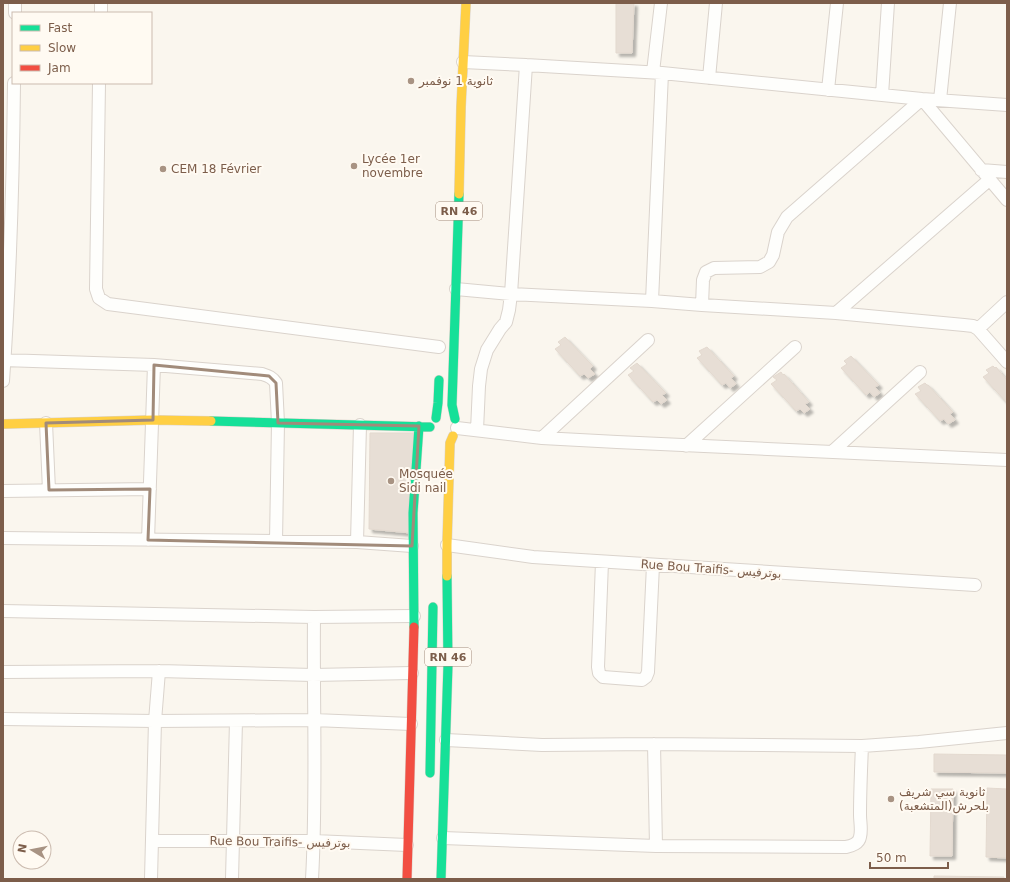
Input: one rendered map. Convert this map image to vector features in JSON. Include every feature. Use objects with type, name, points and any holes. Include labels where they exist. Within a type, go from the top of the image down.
[{"type":"main road","name":"RN 46","points":[[441,879],[448,665],[447,545],[450,442],[455,428],[452,405],[466,3]]},
{"type":"main road","points":[[436,418],[439,368]]},
{"type":"main road","points":[[3,424],[153,420],[419,426],[436,434],[447,439],[455,428],[448,414],[439,415],[432,424],[436,434]]},
{"type":"main road","points":[[406,879],[414,616],[412,546],[413,498],[419,426]]},
{"type":"main road","name":"RN 46","points":[[430,784],[433,595]]},
{"type":"street","points":[[652,301],[657,73],[661,3]]},
{"type":"street","points":[[709,78],[716,3]]},
{"type":"street","points":[[828,90],[837,3]]},
{"type":"street","points":[[882,95],[888,3]]},
{"type":"street","points":[[940,100],[950,3]]},
{"type":"street","points":[[463,62],[657,73],[922,99],[1007,104]]},
{"type":"street","points":[[477,430],[481,369],[488,350],[508,318],[511,294],[526,65]]},
{"type":"street","points":[[3,381],[8,140],[14,84]]},
{"type":"street","points":[[99,84],[96,289],[99,298],[108,304],[440,347]]},
{"type":"street","points":[[922,99],[1007,200]]},
{"type":"street","points":[[702,305],[703,280],[706,272],[714,268],[760,267],[769,262],[773,255],[778,232],[787,218],[922,99]]},
{"type":"street","points":[[981,170],[1007,172]]},
{"type":"street","points":[[836,313],[989,180]]},
{"type":"street","points":[[456,289],[511,294],[652,301],[836,313],[973,326],[978,329],[1007,362]]},
{"type":"street","points":[[978,329],[1007,302]]},
{"type":"street","points":[[542,438],[648,340]]},
{"type":"street","points":[[686,446],[795,347]]},
{"type":"street","points":[[4,360],[154,365],[262,374],[273,378],[276,383],[278,423],[276,541]]},
{"type":"street","points":[[148,540],[154,365]]},
{"type":"street","points":[[832,452],[920,372]]},
{"type":"street","points":[[46,423],[49,490]]},
{"type":"street","points":[[357,542],[360,425]]},
{"type":"street","points":[[455,428],[542,438],[1007,460]]},
{"type":"street","points":[[3,491],[150,489]]},
{"type":"street","points":[[3,538],[357,542],[412,546]]},
{"type":"street","name":"Rue Bou Traifis- بوترفيس","points":[[447,545],[533,557],[976,585]]},
{"type":"street","points":[[602,562],[598,667],[600,673],[603,677],[642,680],[646,677],[648,672],[653,565]]},
{"type":"street","points":[[3,611],[314,617],[414,616]]},
{"type":"street","points":[[312,879],[314,841],[314,617]]},
{"type":"street","points":[[3,672],[159,671],[313,675],[412,673]]},
{"type":"street","points":[[151,879],[155,721],[159,671]]},
{"type":"street","points":[[3,720],[314,720],[411,724]]},
{"type":"street","points":[[232,879],[236,721]]},
{"type":"street","points":[[446,740],[542,745],[654,744],[862,746],[919,742],[1007,732]]},
{"type":"street","points":[[654,744],[656,846]]},
{"type":"street","points":[[443,838],[656,846],[846,847],[853,845],[860,838],[862,746]]},
{"type":"street","name":"Rue Bou Traifis- بوترفيس","points":[[152,841],[314,841],[407,845]]},
{"type":"highlighted area","points":[[154,365],[269,376],[276,383],[278,423],[419,426],[412,546],[148,540],[150,489],[49,490],[46,423],[153,420]]},
{"type":"building","points":[[616,3],[634,3],[632,53],[616,53]]},
{"type":"building","points":[[565,337],[593,366],[590,369],[595,374],[588,378],[584,374],[580,376],[555,349],[561,345],[558,342]]},
{"type":"building","points":[[707,347],[734,376],[731,378],[736,384],[730,388],[726,383],[722,385],[697,358],[702,355],[699,351]]},
{"type":"building","points":[[851,356],[879,385],[875,387],[880,393],[874,397],[870,392],[866,395],[841,368],[847,364],[844,361]]},
{"type":"building","points":[[637,363],[666,393],[662,395],[667,400],[661,404],[657,400],[653,402],[628,375],[634,371],[630,368]]},
{"type":"building","points":[[993,366],[995,368],[996,367],[1007,380],[1007,403],[983,377],[989,373],[986,370]]},
{"type":"building","points":[[781,372],[809,402],[805,404],[810,409],[804,413],[800,409],[796,411],[771,384],[777,380],[773,377]]},
{"type":"building","points":[[925,383],[953,412],[950,414],[955,420],[948,424],[944,419],[940,421],[915,394],[921,391],[918,387]]},
{"type":"building","name":"Mosquée Sidi nail","points":[[370,433],[414,433],[411,533],[369,529]]},
{"type":"building","points":[[934,754],[1007,755],[1006,773],[934,772]]},
{"type":"building","points":[[987,788],[1007,789],[1007,858],[986,857]]},
{"type":"building","points":[[931,789],[953,789],[952,856],[930,856]]},
{"type":"building","points":[[934,876],[1004,877],[1004,879],[934,879]]},
{"type":"traffic: fast","points":[[455,419],[452,405],[459,194]]},
{"type":"traffic: fast","points":[[436,418],[439,380]]},
{"type":"traffic: fast","points":[[211,421],[430,427]]},
{"type":"traffic: fast","points":[[414,627],[413,513],[419,426]]},
{"type":"traffic: fast","points":[[441,879],[448,665],[447,576]]},
{"type":"traffic: fast","points":[[430,773],[433,607]]},
{"type":"traffic: slow","points":[[459,194],[466,3]]},
{"type":"traffic: slow","points":[[3,424],[153,420],[211,421]]},
{"type":"traffic: slow","points":[[447,576],[450,443],[453,436]]},
{"type":"traffic: jam","points":[[407,879],[414,627]]},
{"type":"place","name":"ثانوية 1 نوفمبر","points":[[411,81]]},
{"type":"place","name":"Lycée 1er novembre","points":[[354,166]]},
{"type":"place","name":"CEM 18 Février","points":[[163,169]]},
{"type":"place","name":"Mosquée Sidi nail","points":[[391,481]]},
{"type":"place","name":"ثانوية سي شريف بلحرش(المتشعبة)","points":[[891,799]]}]
